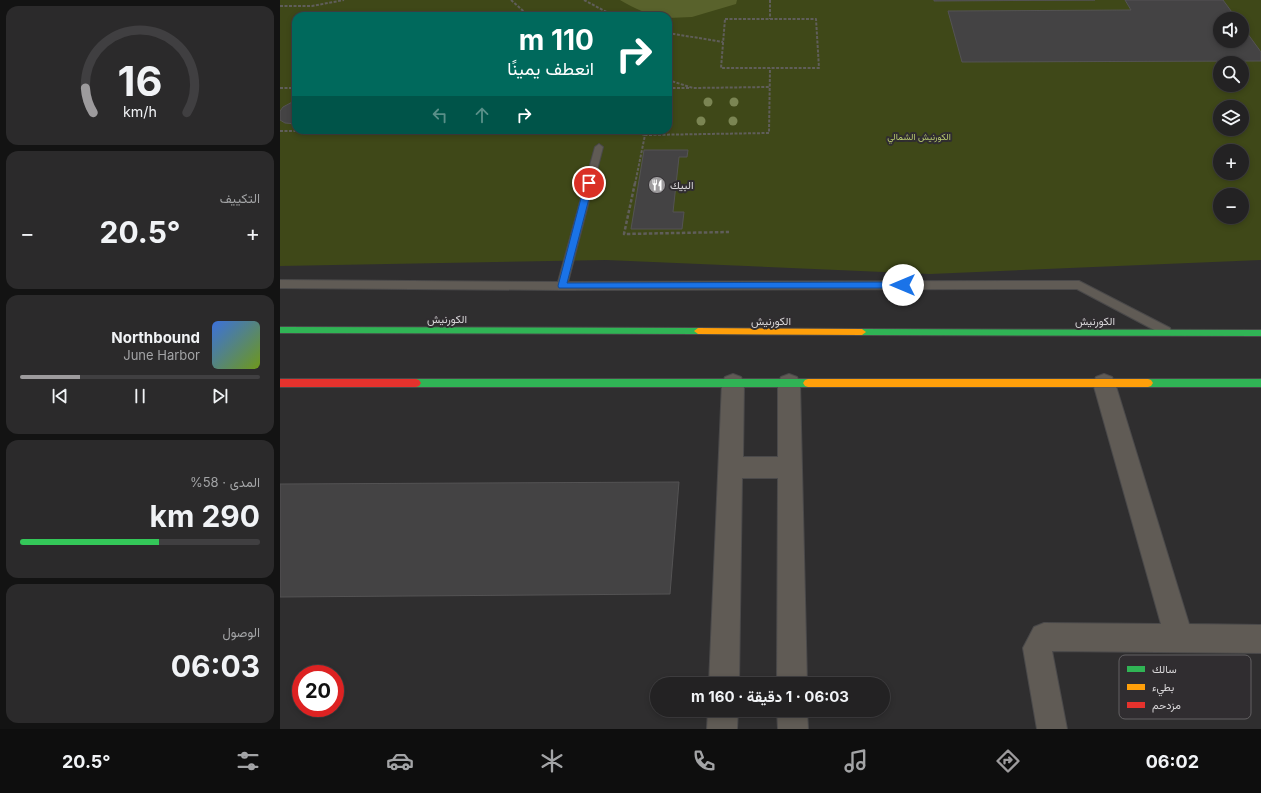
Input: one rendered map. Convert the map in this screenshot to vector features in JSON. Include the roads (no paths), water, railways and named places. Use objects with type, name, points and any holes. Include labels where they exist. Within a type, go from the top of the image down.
[{"type":"main road","name":"الكورنيش","points":[[280,330],[1261,333]]},
{"type":"main road","points":[[280,383],[1261,382]]},
{"type":"street","points":[[724,677],[733,383]]},
{"type":"street","points":[[789,383],[792,677]]},
{"type":"street","points":[[1104,383],[1179,637]]},
{"type":"street","points":[[731,467],[790,468]]},
{"type":"street","points":[[1052,729],[1037,648],[1044,637],[1179,637],[1261,639]]},
{"type":"street","points":[[722,729],[723,717]]},
{"type":"street","points":[[792,717],[792,729]]},
{"type":"lane","points":[[562,286],[599,147]]},
{"type":"lane","points":[[280,284],[562,286],[1079,285],[1170,333]]},
{"type":"place","name":"البيك","points":[[657,185]]},
{"type":"park label","name":"الكورنيش الشمالي","points":[[919,136]]}]
